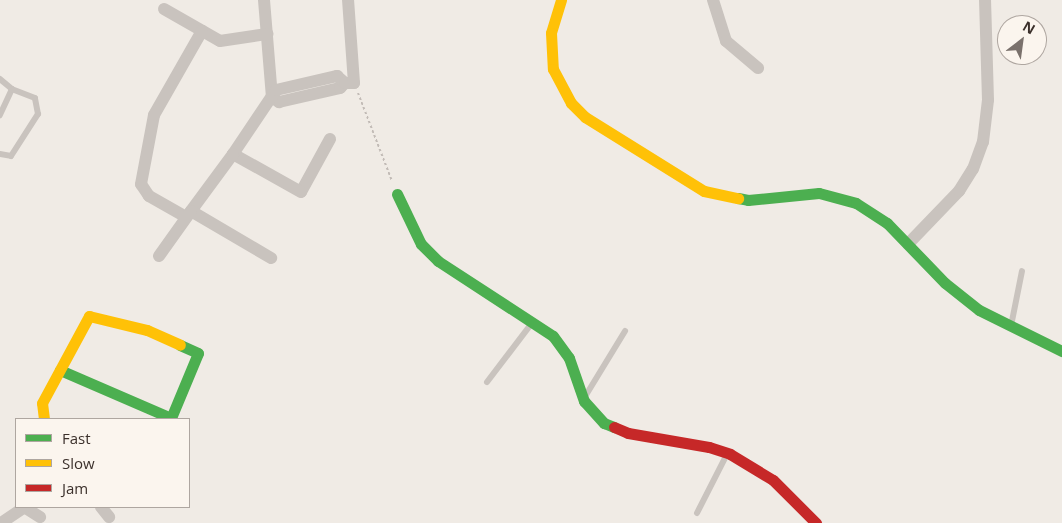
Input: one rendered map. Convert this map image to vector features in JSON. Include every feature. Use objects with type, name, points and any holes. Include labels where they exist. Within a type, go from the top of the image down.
[{"type":"street","points":[[159,256],[272,97],[264,0]]},
{"type":"street","points":[[272,97],[279,102],[340,88],[350,83],[348,0]]},
{"type":"street","points":[[562,0],[551,33],[554,69],[571,103],[585,117],[704,191],[748,200],[801,193],[836,196],[872,212],[908,244],[962,298],[1010,327],[1062,351]]},
{"type":"street","points":[[713,0],[726,41],[758,68]]},
{"type":"street","points":[[908,244],[959,191],[974,168],[984,142],[988,100],[985,0]]},
{"type":"street","points":[[164,9],[220,41],[267,34]]},
{"type":"street","points":[[202,31],[154,114],[141,184],[149,196],[188,214],[271,258]]},
{"type":"street","points":[[233,154],[301,192],[330,139]]},
{"type":"street","points":[[398,194],[421,244],[438,262],[533,322],[563,347],[584,401],[592,413],[615,429],[728,453],[773,480],[816,523]]},
{"type":"street","points":[[44,418],[42,403],[89,316],[147,330],[198,353],[171,418],[60,370]]},
{"type":"street","points":[[1,523],[24,508]]},
{"type":"street","points":[[27,508],[40,516]]},
{"type":"lane","points":[[0,79],[12,89],[35,98],[38,114],[11,156],[0,154]]},
{"type":"lane","points":[[0,115],[12,89]]},
{"type":"lane","points":[[1010,327],[1022,271]]},
{"type":"lane","points":[[487,382],[533,322]]},
{"type":"lane","points":[[584,401],[626,331]]},
{"type":"lane","points":[[697,514],[728,453]]},
{"type":"path","points":[[350,83],[398,194]]},
{"type":"traffic: fast","points":[[738,198],[748,200],[819,193],[856,203],[887,223],[945,283],[979,310],[1062,351]]},
{"type":"traffic: fast","points":[[397,194],[421,244],[438,261],[553,336],[569,358],[584,401],[604,423],[614,427]]},
{"type":"traffic: fast","points":[[60,370],[171,418],[198,353],[180,345]]},
{"type":"traffic: slow","points":[[561,0],[551,33],[553,69],[571,103],[585,117],[704,191],[738,198]]},
{"type":"traffic: slow","points":[[44,418],[42,403],[89,316],[147,330],[180,345]]},
{"type":"traffic: jam","points":[[614,427],[628,433],[709,447],[730,454],[773,480],[816,523]]}]
